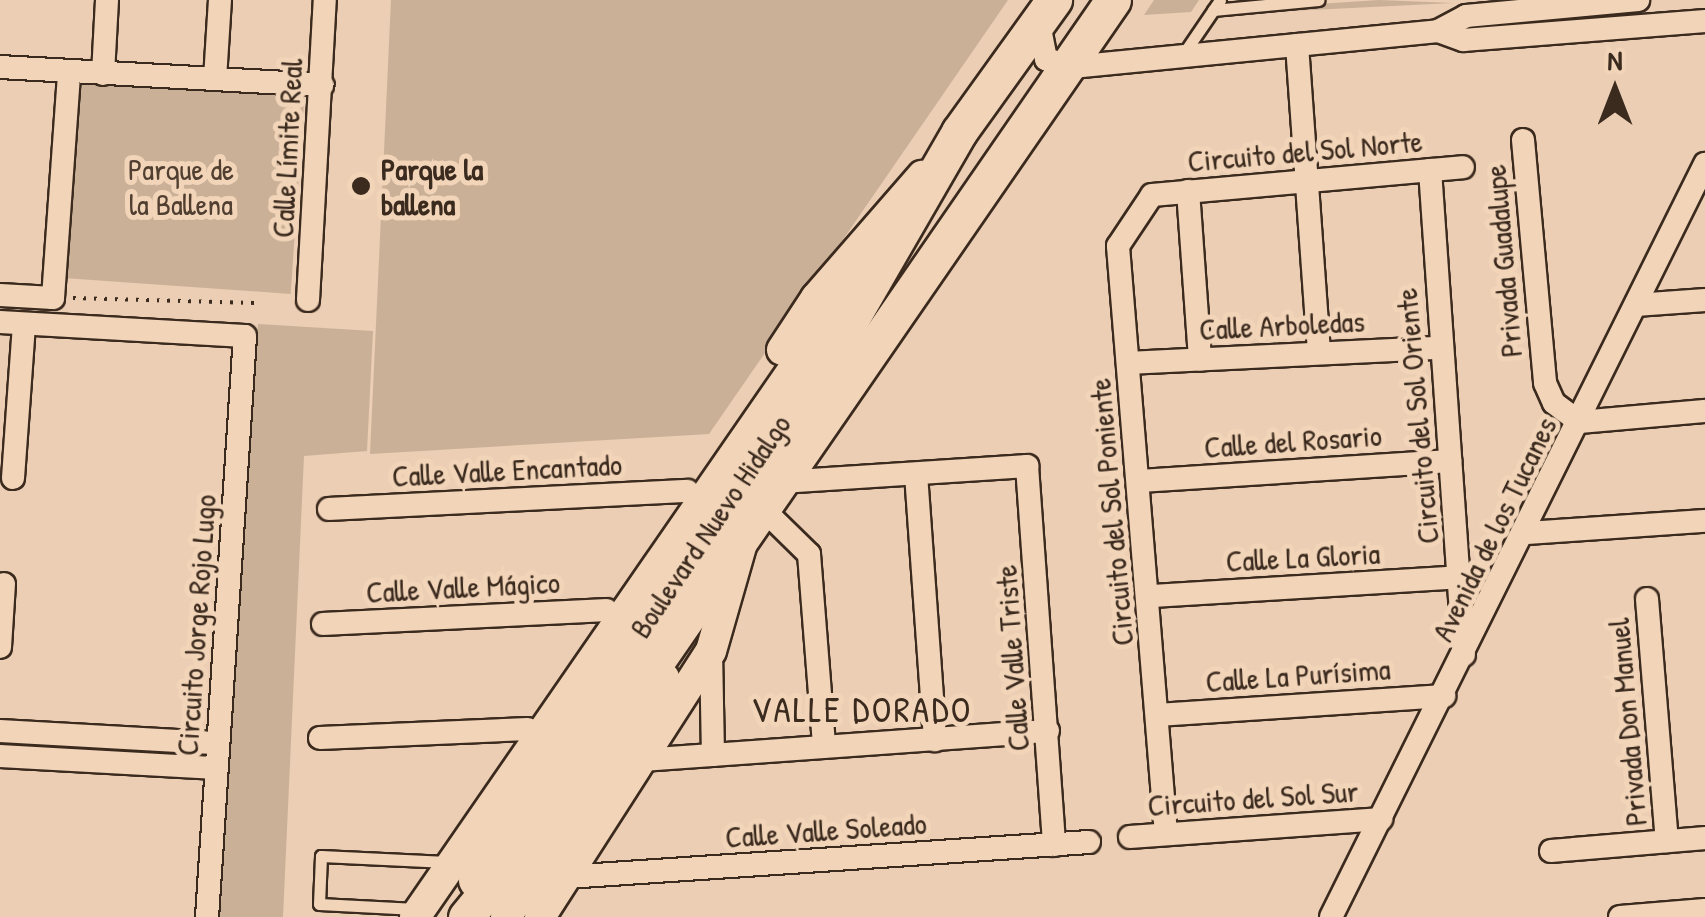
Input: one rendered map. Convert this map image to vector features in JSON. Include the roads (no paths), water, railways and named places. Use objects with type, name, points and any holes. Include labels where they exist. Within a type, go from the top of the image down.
[{"type":"main road","name":"Boulevard Nuevo Hidalgo","points":[[506,917],[639,719],[772,496],[1072,67],[1112,0]]},
{"type":"main road","name":"Boulevard Nuevo Hidalgo","points":[[418,913],[1047,11]]},
{"type":"main road","name":"Boulevard Nuevo Hidalgo","points":[[456,917],[508,822],[850,321],[960,132]]},
{"type":"main road","name":"Boulevard Nuevo Hidalgo","points":[[453,863],[484,796],[816,298],[960,132]]},
{"type":"main road","name":"Boulevard Nuevo Hidalgo","points":[[466,917],[546,821],[742,543]]},
{"type":"main road","points":[[540,917],[710,650],[742,543]]},
{"type":"street","points":[[103,74],[107,0]]},
{"type":"street","points":[[215,80],[220,0]]},
{"type":"street","name":"Calle Límite Real","points":[[308,300],[325,0]]},
{"type":"street","points":[[1047,11],[1046,59],[1072,67],[1438,31],[1466,16],[1638,0]]},
{"type":"street","points":[[1438,31],[1463,40],[1705,21]]},
{"type":"street","points":[[1296,45],[1319,352]]},
{"type":"street","points":[[0,67],[69,74],[322,85]]},
{"type":"street","points":[[0,295],[54,298],[69,74]]},
{"type":"street","name":"Privada Guadalupe","points":[[1522,140],[1544,383],[1554,403],[1580,422]]},
{"type":"street","name":"Avenida de los Tucanes","points":[[1331,917],[1527,532],[1705,164]]},
{"type":"street","name":"Circuito del Sol Norte","points":[[1152,195],[1464,167]]},
{"type":"street","name":"Circuito del Sol Oriente","points":[[1430,170],[1439,348],[1464,657]]},
{"type":"street","points":[[1188,191],[1200,360]]},
{"type":"street","name":"Circuito del Sol Poniente","points":[[1152,195],[1118,246],[1151,596],[1166,834]]},
{"type":"street","points":[[1636,305],[1705,300]]},
{"type":"street","points":[[0,322],[24,324],[13,478]]},
{"type":"street","name":"Circuito Jorge Rojo Lugo","points":[[24,324],[245,336],[206,917]]},
{"type":"street","name":"Calle Arboledas","points":[[1128,363],[1439,348]]},
{"type":"street","points":[[1580,422],[1705,411]]},
{"type":"street","name":"Calle del Rosario","points":[[1140,481],[1450,461]]},
{"type":"street","name":"Calle Valle Triste","points":[[916,474],[1028,466],[1054,845]]},
{"type":"street","points":[[824,746],[809,554],[772,496],[916,474],[936,740]]},
{"type":"street","name":"Calle Valle Encantado","points":[[329,509],[688,491]]},
{"type":"street","points":[[1527,532],[1705,521]]},
{"type":"street","name":"Calle La Gloria","points":[[1151,596],[1460,578]]},
{"type":"street","points":[[0,647],[4,584]]},
{"type":"street","name":"Privada Don Manuel","points":[[1647,599],[1667,841]]},
{"type":"street","name":"Calle Valle Mágico","points":[[322,624],[607,610]]},
{"type":"street","points":[[710,650],[714,755]]},
{"type":"street","name":"Calle La Purísima","points":[[1157,716],[1444,696]]},
{"type":"street","points":[[320,738],[528,729]]},
{"type":"street","points":[[0,731],[218,743]]},
{"type":"street","points":[[642,760],[1048,731]]},
{"type":"street","points":[[110,762],[111,737]]},
{"type":"street","points":[[0,756],[216,768]]},
{"type":"street","name":"Circuito del Sol Sur","points":[[1130,838],[1381,819]]},
{"type":"street","points":[[1551,852],[1705,838]]},
{"type":"street","name":"Calle Valle Soleado","points":[[566,876],[1089,842]]},
{"type":"street","points":[[1620,917],[1705,910]]},
{"type":"lane","points":[[1181,57],[1216,5],[1319,0]]},
{"type":"lane","points":[[418,913],[319,904],[321,856],[453,863]]},
{"type":"place","name":"Parque la ballena","points":[[361,186]]},
{"type":"district","name":"VALLE DORADO","points":[[862,710]]},
{"type":"park label","name":"Parque de la Ballena","points":[[181,186]]}]
